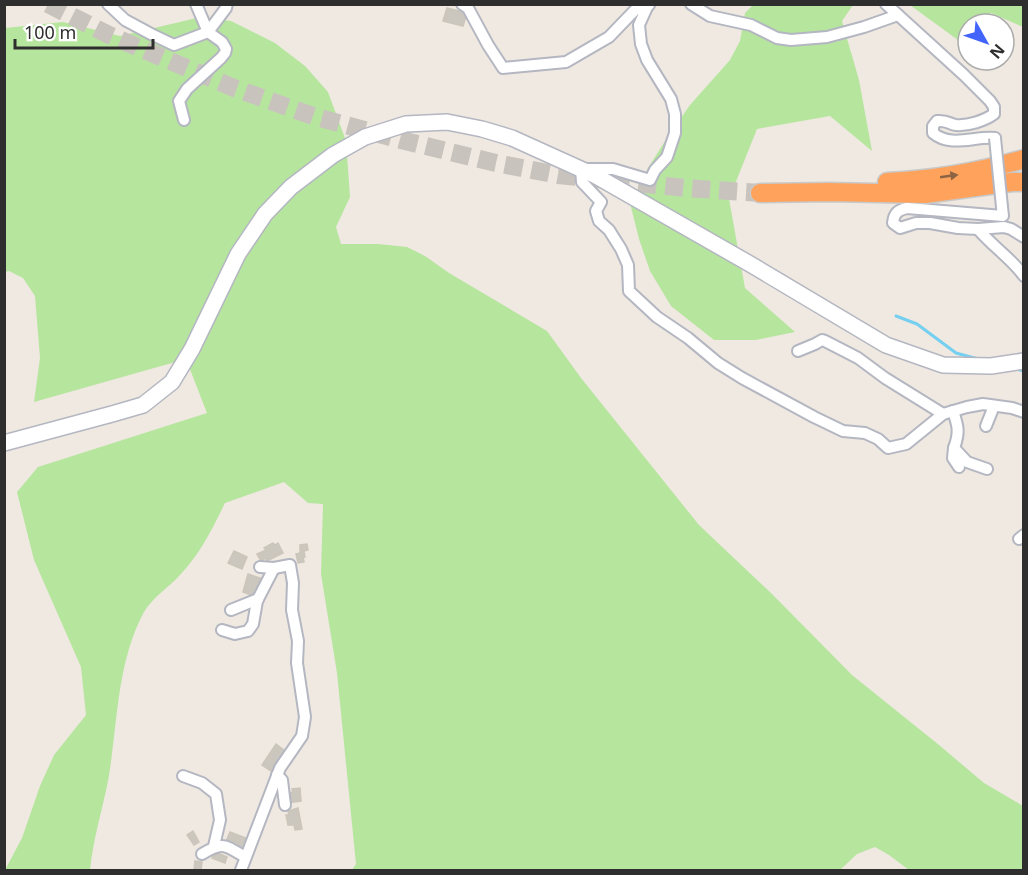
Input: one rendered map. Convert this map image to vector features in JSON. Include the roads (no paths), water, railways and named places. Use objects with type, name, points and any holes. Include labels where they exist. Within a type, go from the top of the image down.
[{"type":"highway","points":[[829,192],[870,183],[916,181],[966,174],[1023,159]]},
{"type":"highway","points":[[760,193],[925,194],[1023,182]]},
{"type":"street","points":[[108,4],[125,20],[174,45],[208,32],[227,4]]},
{"type":"street","points":[[462,4],[468,8],[502,68],[566,62],[609,37],[634,10],[649,5]]},
{"type":"street","points":[[691,4],[710,16],[751,25],[777,38],[791,40],[827,37],[898,15]]},
{"type":"street","points":[[886,4],[964,75],[994,107],[994,114],[987,119],[954,125],[946,120],[937,121],[933,126],[933,133],[939,138],[959,141],[983,137],[995,138],[1003,216],[907,208],[899,210],[893,223],[900,228],[916,222],[958,228],[1004,227],[1023,237]]},
{"type":"street","points":[[581,169],[613,170],[650,180],[655,170],[668,157],[675,133],[675,114],[671,99],[640,44],[639,25],[649,5]]},
{"type":"street","points":[[192,38],[197,8]]},
{"type":"street","points":[[184,120],[179,101],[187,89],[226,51],[222,42],[208,32],[197,8]]},
{"type":"street","points":[[4,443],[143,405],[172,382],[192,349],[238,254],[265,214],[291,188],[333,155],[365,137],[406,124],[447,122],[482,129],[512,138],[581,169],[750,264],[886,345],[943,365],[991,366],[1023,361]]},
{"type":"street","points":[[581,169],[582,182],[601,202],[596,211],[599,221],[609,230],[628,265],[629,291],[657,317],[688,338],[718,363],[742,378],[843,432],[865,433],[878,439],[888,448],[906,444],[948,412],[982,404],[1012,408],[1023,412]]},
{"type":"street","points":[[978,229],[1017,266],[1023,276]]},
{"type":"street","points":[[798,351],[822,339],[858,358],[885,378],[948,412],[958,428],[953,458],[959,467]]},
{"type":"street","points":[[987,426],[994,406]]},
{"type":"street","points":[[954,448],[967,462],[987,469]]},
{"type":"street","points":[[241,870],[280,768],[302,736],[305,717],[297,663],[298,642],[292,610],[290,565],[274,568],[260,567]]},
{"type":"street","points":[[222,630],[235,634],[248,631],[253,624],[258,599],[274,568]]},
{"type":"street","points":[[231,610],[258,599]]},
{"type":"street","points":[[277,775],[282,780],[285,805]]},
{"type":"street","points":[[183,776],[202,783],[216,794],[220,820],[214,846]]},
{"type":"street","points":[[202,854],[214,846],[224,846],[245,857]]},
{"type":"waterway","points":[[896,316],[917,324],[956,353],[978,359]]},
{"type":"waterway","points":[[1016,369],[1024,371]]},
{"type":"tunnel","points":[[48,4],[109,35],[234,88],[313,116],[401,140],[558,175],[760,193]]}]
